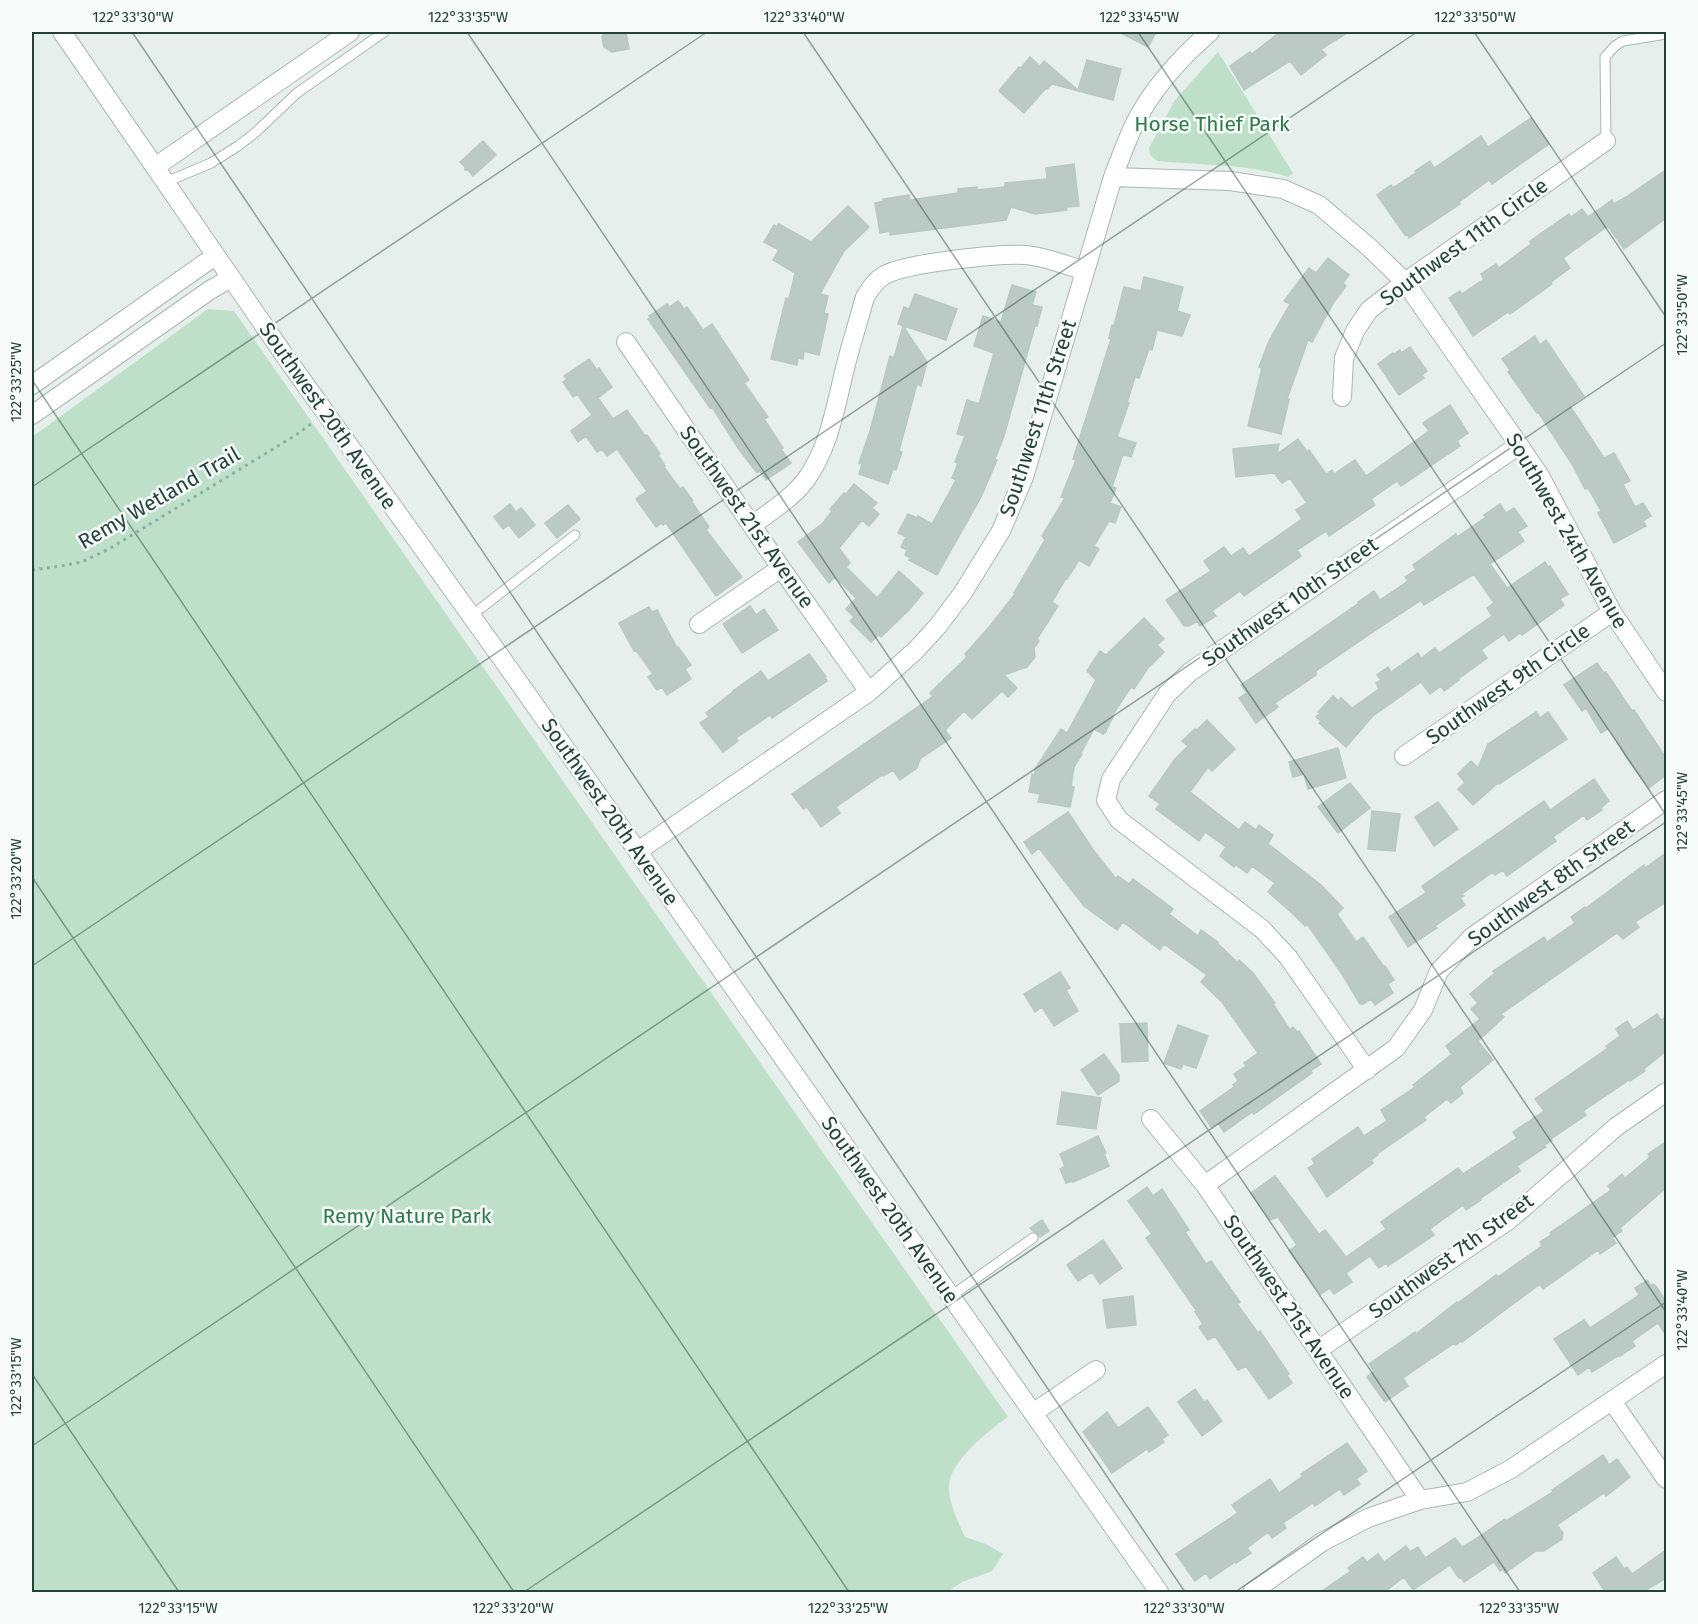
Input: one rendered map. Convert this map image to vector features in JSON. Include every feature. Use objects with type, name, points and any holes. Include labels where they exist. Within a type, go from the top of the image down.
[{"type":"street","name":"Southwest 20th Avenue","points":[[62,32],[300,378],[638,851],[1159,1593]]},
{"type":"street","points":[[160,174],[350,32]]},
{"type":"street","name":"Southwest 11th Street","points":[[638,851],[869,692],[916,650],[962,594],[1001,531],[1024,477],[1113,177],[1129,136],[1151,97],[1176,64],[1210,32]]},
{"type":"street","name":"Southwest 11th Circle","points":[[1342,397],[1344,358],[1355,331],[1369,310],[1405,282],[1606,141]]},
{"type":"street","name":"Southwest 24th Avenue","points":[[1113,177],[1230,181],[1283,189],[1319,205],[1370,248],[1405,282],[1540,476],[1612,612],[1666,692]]},
{"type":"street","points":[[752,525],[796,491],[820,455],[835,409],[865,297],[877,281],[895,271],[943,262],[1008,255],[1027,255],[1047,259],[1085,271]]},
{"type":"street","points":[[32,385],[215,256]]},
{"type":"street","points":[[32,415],[210,290],[231,278]]},
{"type":"street","name":"Southwest 21st Avenue","points":[[626,342],[869,692]]},
{"type":"street","name":"Southwest 10th Street","points":[[1367,1070],[1288,957],[1262,929],[1119,820],[1106,800],[1111,778],[1167,694],[1190,672],[1519,445]]},
{"type":"street","points":[[699,624],[781,568]]},
{"type":"street","name":"Southwest 9th Circle","points":[[1404,756],[1612,612]]},
{"type":"street","name":"Southwest 8th Street","points":[[1205,1185],[1395,1048],[1423,1010],[1439,970],[1472,937],[1666,800]]},
{"type":"street","name":"Southwest 7th Street","points":[[1318,1350],[1509,1220],[1616,1127],[1666,1092]]},
{"type":"street","name":"Southwest 21st Avenue","points":[[1151,1119],[1205,1185],[1420,1500]]},
{"type":"street","points":[[1252,1593],[1322,1542],[1368,1518],[1420,1500],[1467,1492],[1511,1469],[1666,1364]]},
{"type":"street","points":[[1033,1413],[1096,1370]]},
{"type":"street","points":[[1612,1401],[1666,1479]]},
{"type":"lane","points":[[160,174],[211,163],[238,146],[297,93],[384,32]]},
{"type":"lane","points":[[1606,141],[1605,57],[1623,40],[1666,34]]},
{"type":"lane","points":[[471,616],[575,535]]},
{"type":"lane","points":[[951,1296],[1033,1238]]},
{"type":"path","name":"Remy Wetland Trail","points":[[32,570],[82,562],[109,549],[296,435]]},
{"type":"green space","name":"Horse Thief Park","points":[[1218,52],[1293,173],[1288,177],[1241,167],[1157,161],[1150,155],[1149,148],[1175,100]]},
{"type":"green space","name":"Remy Nature Park","points":[[208,309],[234,311],[1008,1417],[983,1436],[959,1461],[949,1485],[953,1508],[965,1537],[986,1544],[1003,1554],[992,1571],[962,1582],[947,1592],[32,1592],[32,437]]},
{"type":"building","points":[[605,32],[626,32],[629,49],[612,52],[604,47],[602,37]]},
{"type":"building","points":[[1119,32],[1156,32],[1148,47]]},
{"type":"building","points":[[1280,32],[1349,32],[1321,49],[1326,55],[1301,75],[1290,61],[1244,90],[1230,66],[1250,52],[1252,54]]},
{"type":"building","points":[[1030,57],[1040,66],[1044,61],[1078,90],[1087,60],[1121,69],[1113,100],[1052,84],[1024,113],[999,91]]},
{"type":"building","points":[[1531,118],[1549,144],[1492,184],[1489,180],[1459,202],[1460,204],[1409,238],[1377,195],[1391,185],[1393,188],[1430,161],[1434,168],[1481,136],[1488,147]]},
{"type":"building","points":[[483,141],[496,155],[473,176],[460,162]]},
{"type":"building","points":[[1074,164],[1079,206],[1035,214],[1011,207],[1006,220],[890,235],[890,231],[880,233],[875,203],[884,201],[883,199],[909,195],[910,200],[958,193],[958,189],[977,187],[977,190],[1005,187],[1005,183],[1047,179],[1046,168]]},
{"type":"building","points":[[1666,170],[1666,218],[1624,249],[1608,226],[1563,258],[1570,268],[1551,282],[1552,284],[1510,314],[1508,312],[1473,336],[1449,298],[1460,291],[1462,294],[1484,279],[1481,274],[1496,264],[1499,268],[1531,244],[1530,241],[1569,214],[1571,217],[1582,209],[1588,217],[1612,200],[1614,204],[1626,197]]},
{"type":"building","points":[[848,206],[869,227],[844,251],[820,294],[828,296],[824,313],[828,314],[819,355],[804,351],[803,359],[798,358],[797,365],[771,359],[786,298],[789,299],[795,273],[773,260],[779,250],[764,242],[774,225],[777,227],[779,224],[811,242]]},
{"type":"building","points":[[1328,258],[1349,275],[1343,283],[1346,286],[1334,302],[1312,342],[1308,340],[1287,399],[1289,399],[1281,434],[1248,426],[1262,368],[1259,367],[1269,341],[1290,304],[1284,301],[1309,268],[1316,273]]},
{"type":"building","points":[[1144,277],[1183,287],[1177,311],[1190,315],[1182,336],[1157,330],[1152,350],[1149,349],[1139,378],[1135,377],[1117,437],[1136,443],[1131,457],[1123,454],[1112,487],[1116,488],[1110,503],[1121,507],[1115,523],[1109,521],[1094,546],[1099,549],[1089,566],[1079,560],[1066,578],[1052,602],[1058,606],[1037,639],[1039,641],[1034,648],[1035,657],[1027,667],[1004,675],[1017,688],[1008,697],[1002,691],[972,719],[964,711],[945,730],[951,738],[920,759],[917,768],[900,780],[893,770],[882,775],[836,807],[840,813],[821,827],[807,807],[803,809],[792,794],[932,697],[930,693],[967,657],[965,654],[1015,594],[1045,540],[1042,536],[1065,498],[1061,497],[1076,460],[1073,459],[1111,339],[1109,338],[1112,325],[1114,326],[1124,287],[1141,291]]},
{"type":"building","points":[[1012,285],[1036,292],[1032,305],[1042,307],[1004,436],[995,459],[997,460],[981,497],[937,575],[909,560],[911,558],[905,555],[907,550],[901,547],[906,537],[898,533],[908,514],[917,518],[918,516],[932,524],[956,480],[952,478],[958,463],[955,462],[965,436],[957,434],[967,400],[979,404],[994,353],[974,346],[983,316],[1001,322]]},
{"type":"building","points":[[915,294],[957,309],[946,340],[898,324],[904,307],[909,309]]},
{"type":"building","points":[[678,301],[684,309],[687,307],[703,330],[712,324],[749,380],[744,383],[768,417],[764,419],[791,463],[766,480],[760,471],[757,473],[738,448],[712,407],[710,408],[648,319],[667,304],[669,307]]},
{"type":"building","points":[[903,326],[927,362],[921,386],[917,384],[899,451],[902,452],[888,484],[859,474],[862,464],[859,463],[890,356],[894,358]]},
{"type":"building","points":[[1535,336],[1540,345],[1546,340],[1584,396],[1570,406],[1604,458],[1614,453],[1630,481],[1623,484],[1635,507],[1643,503],[1651,516],[1643,521],[1646,526],[1614,543],[1598,513],[1601,511],[1588,488],[1585,489],[1572,464],[1508,372],[1510,370],[1502,359]]},
{"type":"building","points":[[1410,347],[1427,371],[1422,375],[1424,378],[1399,395],[1378,364],[1393,353],[1400,350],[1401,353]]},
{"type":"building","points":[[589,359],[597,370],[599,368],[612,387],[598,398],[613,419],[627,410],[660,454],[658,455],[664,467],[680,489],[683,487],[693,501],[709,527],[706,530],[742,577],[716,596],[666,523],[656,527],[636,499],[647,491],[617,449],[607,456],[602,449],[597,452],[586,436],[578,442],[571,431],[592,415],[577,394],[573,397],[563,382],[567,379],[564,376]]},
{"type":"building","points":[[1450,405],[1468,433],[1457,441],[1460,446],[1401,486],[1397,481],[1371,499],[1375,505],[1329,536],[1326,531],[1297,550],[1301,556],[1244,596],[1240,591],[1212,611],[1216,616],[1200,626],[1197,621],[1184,626],[1166,600],[1211,571],[1204,561],[1224,547],[1231,556],[1243,548],[1249,556],[1302,519],[1296,510],[1307,503],[1290,478],[1282,483],[1274,473],[1236,477],[1233,449],[1279,444],[1277,454],[1298,439],[1326,474],[1332,470],[1334,474],[1355,460],[1366,476],[1429,431],[1423,423]]},
{"type":"building","points":[[854,484],[877,503],[872,508],[879,514],[869,526],[862,520],[839,548],[850,563],[846,567],[877,598],[899,571],[923,593],[881,637],[879,635],[871,642],[850,621],[854,617],[846,609],[856,598],[835,577],[829,583],[798,542],[823,523],[832,511],[830,509]]},
{"type":"building","points":[[510,504],[516,512],[521,508],[535,525],[519,538],[509,525],[503,529],[494,517]]},
{"type":"building","points":[[1500,504],[1506,513],[1514,508],[1527,526],[1518,532],[1524,541],[1490,564],[1507,588],[1545,562],[1568,594],[1560,599],[1564,605],[1522,635],[1520,633],[1509,641],[1504,634],[1481,650],[1487,658],[1444,691],[1441,686],[1430,694],[1421,682],[1373,716],[1346,747],[1319,723],[1321,721],[1316,717],[1320,713],[1318,712],[1333,696],[1339,701],[1341,698],[1352,708],[1379,689],[1376,683],[1381,680],[1377,675],[1388,667],[1391,672],[1418,653],[1421,658],[1435,648],[1439,653],[1492,616],[1487,608],[1494,603],[1474,574],[1424,605],[1421,600],[1377,629],[1316,671],[1316,675],[1275,703],[1278,707],[1256,723],[1239,698],[1247,693],[1241,685],[1374,591],[1380,600],[1408,581],[1405,577],[1416,570],[1413,565],[1456,534],[1457,537],[1486,517],[1484,515]]},
{"type":"building","points":[[568,505],[580,519],[557,538],[545,523]]},
{"type":"building","points":[[750,606],[756,615],[764,609],[778,630],[742,653],[723,624]]},
{"type":"building","points":[[649,607],[652,612],[657,610],[677,648],[691,665],[685,669],[691,679],[667,695],[662,687],[657,690],[648,677],[653,674],[636,650],[634,651],[619,623]]},
{"type":"building","points":[[1144,618],[1164,639],[1157,645],[1164,652],[1148,668],[1134,689],[1131,687],[1112,716],[1105,733],[1094,729],[1074,767],[1071,786],[1074,787],[1070,807],[1038,802],[1040,794],[1029,792],[1032,774],[1035,775],[1035,769],[1061,729],[1067,733],[1096,680],[1087,671],[1100,651],[1106,655]]},
{"type":"building","points":[[809,654],[827,681],[772,718],[770,715],[736,738],[738,741],[723,752],[700,723],[709,717],[706,713],[761,671],[768,681]]},
{"type":"building","points":[[1597,663],[1604,673],[1606,672],[1632,711],[1634,710],[1666,758],[1666,775],[1649,788],[1628,760],[1609,728],[1601,733],[1586,708],[1582,711],[1564,685]]},
{"type":"building","points":[[1536,712],[1540,718],[1548,712],[1567,739],[1498,783],[1473,805],[1458,789],[1465,783],[1458,774],[1471,761],[1478,768],[1488,744]]},
{"type":"building","points":[[1207,720],[1235,749],[1212,771],[1208,767],[1190,792],[1239,830],[1245,822],[1256,830],[1259,825],[1273,835],[1268,844],[1321,885],[1343,908],[1337,914],[1356,942],[1363,937],[1394,980],[1388,984],[1393,993],[1375,1005],[1371,999],[1360,1004],[1307,924],[1305,926],[1268,892],[1275,883],[1252,866],[1247,873],[1236,865],[1234,867],[1220,856],[1226,847],[1205,832],[1199,841],[1156,809],[1160,804],[1149,796],[1175,759],[1188,746],[1182,741]]},
{"type":"building","points":[[1338,748],[1346,778],[1308,789],[1304,774],[1293,777],[1289,762]]},
{"type":"building","points":[[1594,779],[1609,801],[1601,808],[1602,810],[1587,820],[1584,815],[1553,837],[1556,841],[1507,876],[1503,870],[1495,875],[1493,872],[1462,894],[1464,896],[1460,898],[1465,905],[1435,926],[1437,928],[1408,947],[1389,917],[1426,893],[1422,886],[1544,801],[1550,810]]},
{"type":"building","points":[[1350,783],[1370,808],[1338,833],[1318,807]]},
{"type":"building","points":[[1438,802],[1458,829],[1434,846],[1415,817]]},
{"type":"building","points":[[1372,811],[1400,814],[1395,851],[1368,849]]},
{"type":"building","points":[[1068,812],[1116,879],[1118,876],[1129,884],[1133,879],[1173,909],[1169,914],[1198,936],[1201,930],[1253,973],[1275,1003],[1273,1004],[1290,1030],[1293,1027],[1297,1032],[1299,1031],[1321,1064],[1310,1071],[1312,1073],[1224,1132],[1218,1123],[1211,1127],[1200,1111],[1234,1087],[1233,1085],[1238,1081],[1234,1074],[1246,1066],[1244,1063],[1258,1053],[1222,1002],[1201,982],[1207,975],[1164,944],[1160,950],[1123,922],[1117,930],[1084,906],[1039,848],[1032,854],[1024,842]]},
{"type":"building","points":[[1666,853],[1666,902],[1635,922],[1639,927],[1623,939],[1617,933],[1501,1014],[1504,1017],[1478,1041],[1493,1060],[1460,1087],[1463,1093],[1451,1103],[1447,1099],[1424,1117],[1426,1120],[1377,1154],[1371,1160],[1373,1163],[1327,1197],[1308,1168],[1315,1164],[1312,1159],[1358,1127],[1364,1136],[1387,1121],[1381,1110],[1415,1087],[1413,1085],[1452,1054],[1446,1046],[1480,1019],[1471,1009],[1478,1003],[1470,994],[1495,973],[1493,971],[1544,937],[1547,942],[1575,923],[1571,917],[1644,865],[1645,868]]},
{"type":"building","points":[[1060,972],[1070,988],[1066,990],[1078,1011],[1054,1026],[1042,1007],[1035,1012],[1024,994]]},
{"type":"building","points":[[1657,1014],[1661,1020],[1666,1017],[1666,1051],[1644,1069],[1645,1071],[1583,1111],[1586,1115],[1551,1139],[1544,1145],[1546,1147],[1517,1166],[1520,1171],[1481,1200],[1466,1210],[1463,1205],[1430,1229],[1434,1235],[1388,1266],[1386,1263],[1379,1268],[1370,1256],[1346,1273],[1352,1282],[1334,1294],[1330,1288],[1321,1294],[1289,1251],[1297,1245],[1278,1217],[1270,1220],[1251,1193],[1275,1176],[1319,1234],[1325,1230],[1346,1257],[1386,1229],[1381,1222],[1458,1168],[1463,1174],[1517,1138],[1513,1132],[1544,1111],[1535,1099],[1608,1048],[1606,1046],[1620,1036],[1616,1029],[1627,1021],[1633,1030]]},
{"type":"building","points":[[1147,1023],[1148,1061],[1122,1062],[1120,1024]]},
{"type":"building","points":[[1178,1025],[1208,1036],[1196,1068],[1183,1064],[1181,1069],[1164,1063]]},
{"type":"building","points":[[1104,1054],[1119,1075],[1119,1081],[1098,1095],[1081,1070]]},
{"type":"building","points":[[1062,1092],[1101,1098],[1096,1129],[1057,1124]]},
{"type":"building","points":[[1098,1136],[1109,1166],[1066,1183],[1060,1169],[1065,1166],[1060,1154]]},
{"type":"building","points":[[1666,1142],[1666,1188],[1620,1228],[1622,1231],[1612,1238],[1616,1243],[1600,1254],[1598,1250],[1543,1289],[1540,1284],[1462,1342],[1453,1344],[1403,1378],[1408,1386],[1385,1402],[1367,1377],[1374,1371],[1369,1364],[1415,1332],[1416,1334],[1496,1275],[1498,1277],[1542,1246],[1540,1242],[1551,1235],[1550,1233],[1611,1190],[1608,1186],[1622,1174],[1625,1178],[1650,1157],[1648,1154]]},
{"type":"building","points":[[1147,1187],[1153,1196],[1162,1189],[1189,1230],[1185,1232],[1206,1264],[1211,1261],[1240,1302],[1237,1304],[1258,1333],[1260,1331],[1289,1374],[1287,1375],[1292,1383],[1269,1399],[1246,1366],[1238,1370],[1215,1336],[1208,1340],[1199,1327],[1203,1324],[1196,1310],[1146,1238],[1152,1234],[1128,1201]]},
{"type":"building","points":[[1042,1220],[1049,1231],[1040,1237],[1030,1228]]},
{"type":"building","points":[[1103,1240],[1122,1268],[1100,1284],[1092,1272],[1078,1281],[1067,1265]]},
{"type":"building","points":[[1647,1280],[1651,1286],[1653,1284],[1656,1286],[1666,1302],[1666,1335],[1658,1323],[1632,1341],[1635,1346],[1620,1356],[1592,1372],[1589,1367],[1578,1375],[1554,1339],[1584,1320],[1590,1328],[1639,1295],[1635,1288]]},
{"type":"building","points":[[1133,1296],[1136,1325],[1107,1328],[1103,1300]]},
{"type":"building","points":[[1195,1389],[1204,1402],[1207,1400],[1222,1421],[1202,1436],[1178,1402]]},
{"type":"building","points":[[1148,1407],[1168,1435],[1162,1439],[1164,1442],[1149,1452],[1147,1449],[1112,1473],[1083,1432],[1107,1412],[1118,1428]]},
{"type":"building","points":[[1347,1443],[1367,1471],[1356,1479],[1360,1484],[1344,1495],[1340,1489],[1315,1506],[1313,1503],[1283,1523],[1286,1528],[1272,1538],[1268,1532],[1247,1548],[1251,1553],[1236,1563],[1210,1579],[1206,1573],[1195,1581],[1176,1554],[1238,1513],[1232,1505],[1270,1479],[1279,1493],[1303,1476],[1301,1474]]},
{"type":"building","points":[[1603,1455],[1609,1465],[1617,1459],[1630,1477],[1606,1496],[1604,1493],[1557,1525],[1563,1533],[1562,1539],[1544,1551],[1536,1551],[1505,1573],[1503,1569],[1500,1571],[1494,1562],[1464,1582],[1450,1565],[1413,1590],[1404,1577],[1383,1593],[1319,1593],[1351,1571],[1348,1568],[1363,1557],[1367,1562],[1378,1554],[1384,1562],[1406,1546],[1410,1552],[1418,1547],[1425,1558],[1455,1538],[1462,1547],[1553,1492],[1552,1490]]},
{"type":"building","points":[[1666,1550],[1666,1578],[1641,1593],[1606,1593],[1593,1573],[1616,1557],[1624,1569],[1627,1567],[1632,1574]]}]
